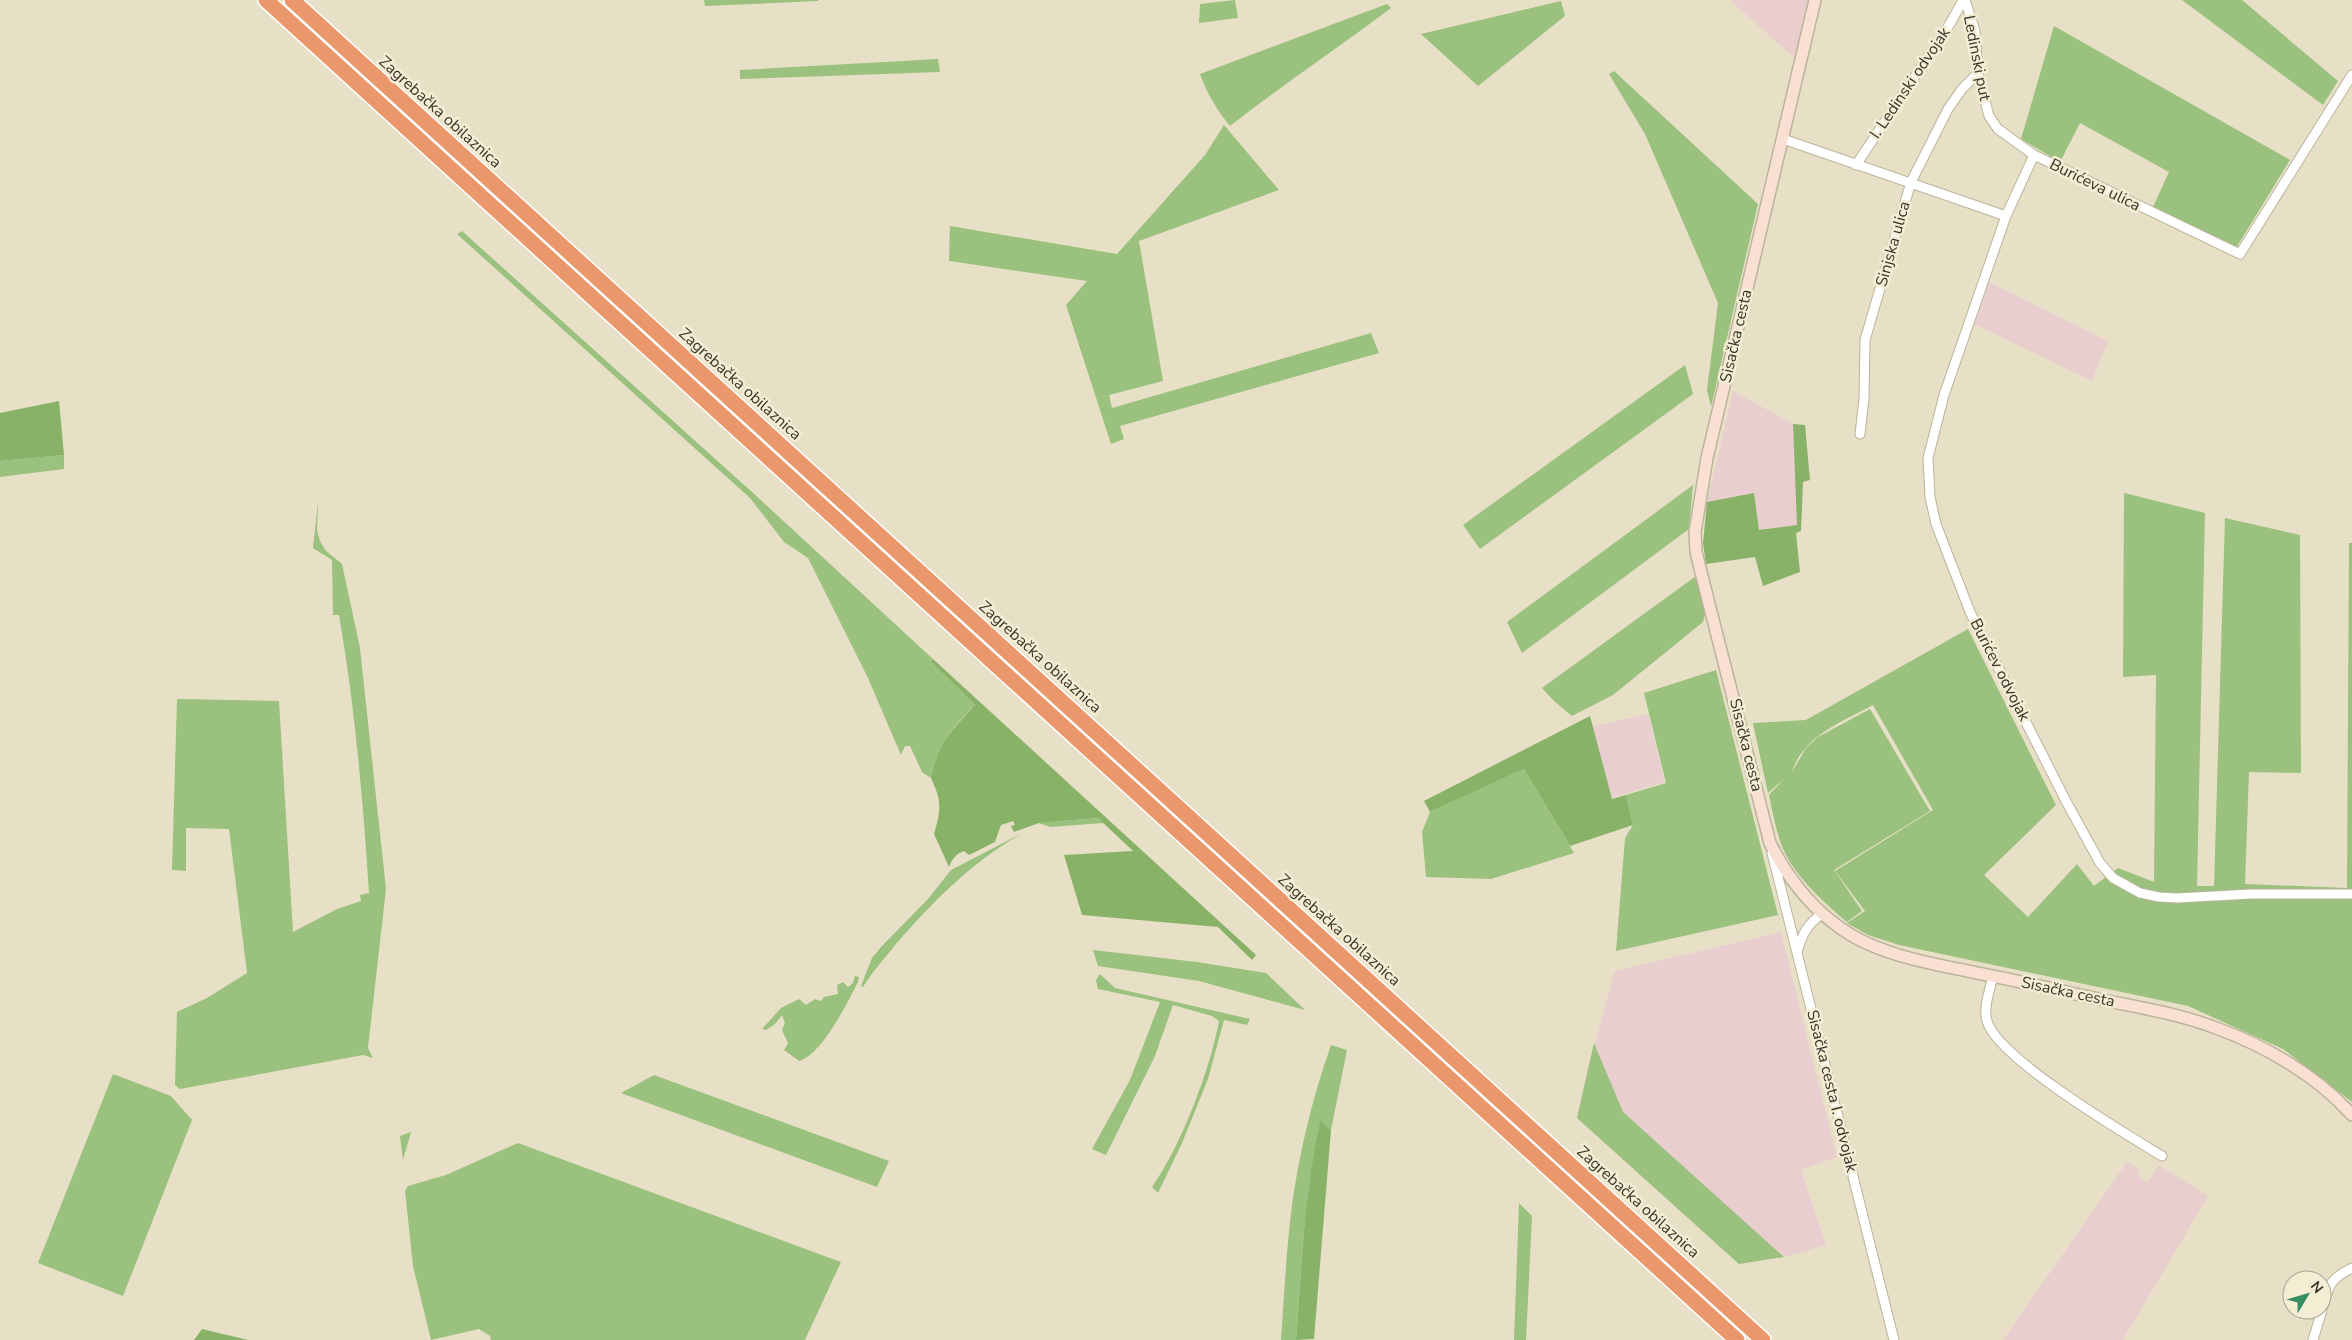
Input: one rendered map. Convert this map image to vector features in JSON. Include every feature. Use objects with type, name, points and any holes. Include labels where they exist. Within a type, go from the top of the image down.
[{"type":"highway","points":[[266,0],[1736,1340]]},
{"type":"highway","name":"Zagrebačka obilaznica","points":[[292,0],[1763,1340]]},
{"type":"main road","name":"Sisačka cesta","points":[[1815,0],[1707,458],[1695,532],[1696,552],[1770,843],[1779,861],[1800,892],[1822,914],[1853,936],[1882,949],[1923,961],[2171,1014],[2216,1028],[2278,1057],[2302,1072],[2352,1115]]},
{"type":"street","name":"Ledinski put","points":[[1964,0],[1975,31],[1978,73],[1989,116],[1998,129],[2034,155]]},
{"type":"street","name":"I. Ledinski odvojak","points":[[1856,165],[1964,0]]},
{"type":"street","name":"Sinjska ulica","points":[[1860,434],[1864,399],[1865,340],[1911,182],[1948,109],[1962,89],[1978,73]]},
{"type":"street","name":"Burićeva ulica","points":[[2006,216],[2034,155],[2240,254],[2352,76]]},
{"type":"street","points":[[1782,139],[2006,216]]},
{"type":"street","name":"Burićev odvojak","points":[[2006,216],[1944,395],[1928,458],[1930,497],[1936,524],[1970,612],[2066,803],[2113,878],[2140,892],[2159,897],[2177,898],[2251,894],[2352,894]]},
{"type":"street","name":"Sisačka cesta I. odvojak","points":[[1770,843],[1894,1340]]},
{"type":"street","points":[[1796,952],[1802,935],[1808,926],[1822,914]]},
{"type":"street","points":[[1993,976],[1986,1012],[1987,1022],[2004,1045],[2045,1082],[2162,1156]]},
{"type":"street","points":[[2332,1281],[2337,1275],[2352,1268]]},
{"type":"street","points":[[2313,1340],[2319,1320]]},
{"type":"shaded area","points":[[1730,0],[1815,0],[1800,63],[1791,55]]},
{"type":"shaded area","points":[[1989,282],[2108,341],[2092,381],[1974,324]]},
{"type":"shaded area","points":[[1733,391],[1793,424],[1797,525],[1759,530],[1754,493],[1707,502]]},
{"type":"shaded area","points":[[1648,714],[1665,782],[1610,798],[1590,727]]},
{"type":"shaded area","points":[[1781,932],[1837,1157],[1801,1170],[1826,1245],[1788,1256],[1739,1264],[1577,1118],[1588,1067],[1615,971]]},
{"type":"shaded area","points":[[2127,1162],[2140,1170],[2137,1175],[2147,1183],[2159,1165],[2208,1196],[2123,1340],[2003,1340]]},
{"type":"green space","points":[[704,0],[818,0],[818,1],[705,6]]},
{"type":"green space","points":[[1235,0],[1238,18],[1199,23],[1200,4]]},
{"type":"green space","points":[[2182,0],[2242,0],[2338,81],[2323,105]]},
{"type":"green space","points":[[1561,1],[1565,16],[1478,86],[1421,34]]},
{"type":"green space","points":[[1387,4],[1391,8],[1230,126],[1217,108],[1200,74]]},
{"type":"green space","points":[[2054,26],[2290,160],[2236,248],[2153,207],[2169,172],[2080,123],[2060,162],[2021,139]]},
{"type":"green space","points":[[938,59],[940,72],[740,79],[740,70]]},
{"type":"green space","points":[[1614,71],[1758,204],[1711,407],[1707,390],[1718,303],[1645,134],[1609,74]]},
{"type":"green space","points":[[1224,125],[1279,190],[1139,241],[1163,381],[1109,395],[1112,408],[1371,333],[1379,353],[1120,426],[1124,439],[1111,444],[1066,305],[1087,281],[949,261],[950,226],[1117,254],[1205,155]]},
{"type":"green space","points":[[462,231],[752,492],[933,659],[931,662],[975,705],[959,722],[942,745],[931,778],[922,772],[910,746],[905,746],[901,755],[868,678],[808,558],[784,542],[750,498],[457,234]]},
{"type":"green space","points":[[1685,365],[1693,394],[1480,549],[1463,525]]},
{"type":"green space","points":[[59,401],[64,455],[0,461],[0,413]]},
{"type":"green space","points":[[1793,424],[1805,425],[1810,480],[1803,482],[1801,531],[1796,533],[1800,572],[1763,586],[1755,557],[1706,564],[1703,543],[1707,502],[1754,493],[1759,530],[1797,525]]},
{"type":"green space","points":[[64,455],[64,469],[0,477],[0,461]]},
{"type":"green space","points":[[1693,485],[1689,529],[1522,653],[1507,622]]},
{"type":"green space","points":[[2124,493],[2205,513],[2197,886],[2214,886],[2225,518],[2300,535],[2301,773],[2249,772],[2245,884],[2347,888],[2349,543],[2352,543],[2352,1102],[2283,1049],[2188,1006],[1899,945],[1868,935],[1847,923],[1865,911],[1835,871],[1933,810],[1873,705],[1837,724],[1814,739],[1805,749],[1797,759],[1792,772],[1806,748],[1818,737],[1870,709],[1930,811],[1834,870],[1862,911],[1847,922],[1808,886],[1791,864],[1780,841],[1769,795],[1784,779],[1768,793],[1753,723],[1806,720],[1968,629],[2056,805],[1984,875],[2028,917],[2077,864],[2094,886],[2118,868],[2154,882],[2156,675],[2123,677]]},
{"type":"green space","points":[[318,501],[317,531],[326,551],[342,564],[360,648],[386,889],[368,1048],[373,1058],[363,1055],[180,1089],[175,1085],[177,1012],[207,998],[247,973],[229,829],[186,828],[186,871],[172,870],[177,699],[279,701],[293,932],[337,909],[361,901],[360,895],[369,893],[361,788],[350,684],[339,615],[333,615],[332,560],[313,548]]},
{"type":"green space","points":[[1696,576],[1705,614],[1703,622],[1613,695],[1572,716],[1542,688]]},
{"type":"green space","points":[[933,659],[1256,955],[1252,960],[1218,927],[1082,915],[1064,855],[1133,851],[1098,818],[1039,823],[1014,832],[1011,826],[1015,825],[1013,821],[1001,825],[995,842],[969,855],[964,851],[961,852],[951,862],[949,867],[934,834],[938,818],[939,799],[931,778],[942,745],[958,723],[975,705],[931,662]]},
{"type":"green space","points":[[1716,670],[1778,915],[1616,951],[1625,838],[1633,825],[1626,795],[1666,783],[1644,693]]},
{"type":"green space","points":[[1590,716],[1612,799],[1626,795],[1633,825],[1570,846],[1524,769],[1430,812],[1424,801]]},
{"type":"green space","points":[[1524,769],[1574,853],[1491,879],[1426,877],[1422,832],[1430,812]]},
{"type":"green space","points":[[1098,818],[1104,823],[1050,827],[1039,823]]},
{"type":"green space","points":[[1030,829],[992,852],[958,880],[911,927],[863,987],[861,986],[872,958],[928,899],[951,870]]},
{"type":"green space","points":[[1093,950],[1197,962],[1266,973],[1305,1010],[1199,981],[1098,966]]},
{"type":"green space","points":[[1100,974],[1115,988],[1250,1019],[1247,1025],[1224,1020],[1208,1079],[1182,1143],[1158,1193],[1152,1187],[1173,1151],[1193,1107],[1209,1062],[1219,1021],[1212,1016],[1173,1005],[1155,1056],[1106,1155],[1092,1149],[1130,1080],[1160,1002],[1098,989],[1096,980]]},
{"type":"green space","points":[[855,976],[859,977],[858,982],[841,1014],[825,1039],[807,1057],[799,1061],[784,1050],[788,1043],[782,1030],[785,1023],[782,1015],[775,1024],[766,1030],[762,1029],[781,1008],[799,999],[806,1005],[815,999],[821,1001],[824,997],[838,994],[837,985],[843,982],[848,987],[853,983]]},
{"type":"green space","points":[[1594,1043],[1623,1112],[1784,1257],[1739,1264],[1577,1118]]},
{"type":"green space","points":[[1331,1045],[1347,1050],[1331,1130],[1320,1122],[1304,1230],[1296,1340],[1281,1340],[1286,1261],[1294,1192],[1312,1107]]},
{"type":"green space","points":[[113,1074],[171,1096],[192,1120],[123,1296],[38,1263]]},
{"type":"green space","points":[[654,1075],[889,1161],[877,1187],[621,1093]]},
{"type":"green space","points":[[1320,1121],[1331,1130],[1314,1339],[1296,1340],[1304,1230],[1311,1171]]},
{"type":"green space","points":[[411,1132],[403,1160],[400,1136]]},
{"type":"green space","points":[[518,1143],[841,1262],[805,1340],[491,1340],[490,1336],[479,1329],[431,1340],[413,1266],[405,1191],[408,1186],[446,1175]]},
{"type":"green space","points":[[1519,1203],[1532,1216],[1526,1340],[1514,1340]]},
{"type":"green space","points":[[202,1329],[248,1340],[194,1340]]}]
